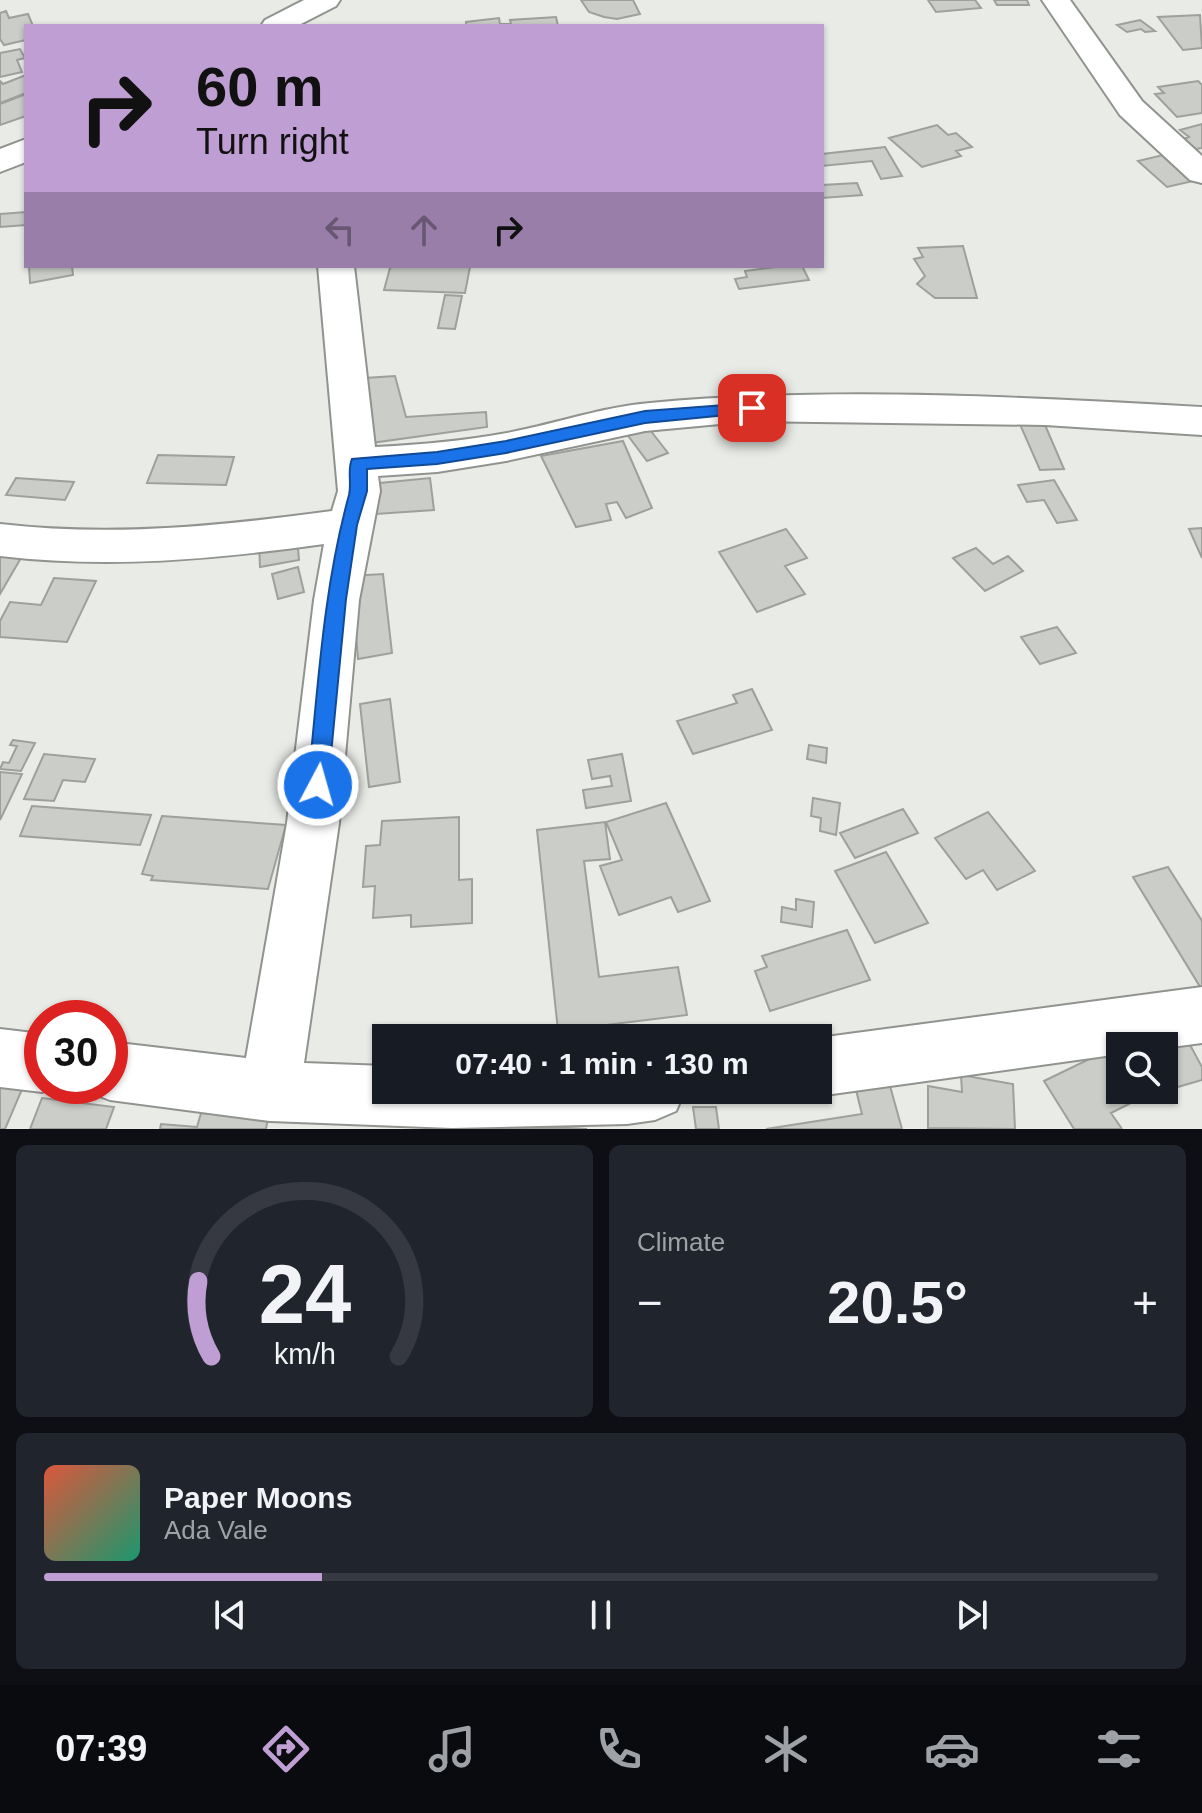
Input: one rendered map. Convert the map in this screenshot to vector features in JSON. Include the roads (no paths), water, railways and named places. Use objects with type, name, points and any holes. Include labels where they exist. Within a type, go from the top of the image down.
[{"type":"street","points":[[1056,0],[1131,108],[1202,173]]},
{"type":"street","points":[[281,24],[342,4]]},
{"type":"street","points":[[0,162],[24,150]]},
{"type":"street","points":[[270,1091],[318,785],[337,599],[348,525],[359,491],[336,268]]},
{"type":"street","points":[[358,463],[437,458],[645,417],[752,408],[1045,412],[1202,421]]},
{"type":"street","points":[[0,540],[130,548],[210,543],[348,525]]},
{"type":"street","points":[[832,1065],[1202,1015]]},
{"type":"street","points":[[0,1058],[24,1061]]},
{"type":"street","points":[[128,1073],[270,1091],[372,1095]]}]
